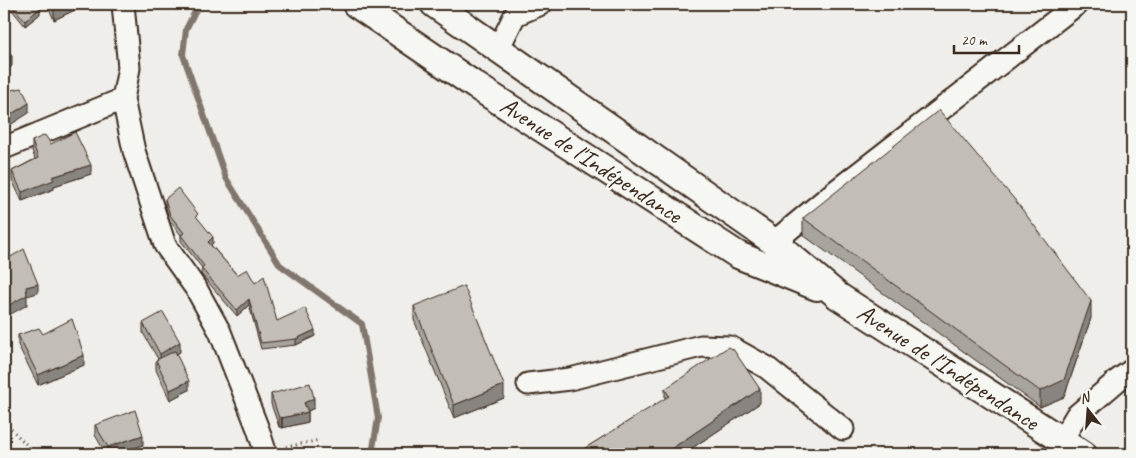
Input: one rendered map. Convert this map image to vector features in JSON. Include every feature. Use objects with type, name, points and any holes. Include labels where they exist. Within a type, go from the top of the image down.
[{"type":"main road","name":"Avenue de l'Indépendance","points":[[356,4],[476,86],[738,255],[838,296]]},
{"type":"main road","name":"Avenue de l'Indépendance","points":[[434,4],[774,242],[838,296],[1083,454]]},
{"type":"street","points":[[123,4],[129,68],[122,99],[134,151],[165,245],[197,290],[220,332],[266,454]]},
{"type":"street","points":[[498,48],[517,9],[541,4]]},
{"type":"street","points":[[774,242],[832,194],[1077,4]]},
{"type":"street","points":[[4,148],[122,99]]},
{"type":"street","points":[[528,384],[570,379],[701,346],[730,347],[766,367],[843,429]]},
{"type":"street","points":[[1062,440],[1076,416],[1132,370]]},
{"type":"path","points":[[4,422],[36,454]]},
{"type":"building","points":[[11,4],[36,4],[40,8],[25,21]]},
{"type":"building","points":[[51,4],[67,4],[54,10]]},
{"type":"building","points":[[4,47],[12,56],[4,63]]},
{"type":"building","points":[[4,70],[11,90],[22,88],[29,103],[4,119]]},
{"type":"building","points":[[939,110],[1015,200],[1091,301],[1064,380],[1040,391],[803,218]]},
{"type":"building","points":[[75,132],[91,165],[52,177],[54,180],[22,192],[12,171],[38,158],[32,141],[45,135],[51,144]]},
{"type":"building","points":[[178,188],[198,214],[196,216],[213,237],[208,242],[237,275],[247,269],[255,283],[264,276],[277,321],[305,308],[315,330],[296,339],[261,343],[249,299],[237,310],[201,268],[204,266],[181,235],[184,233],[170,215],[165,199]]},
{"type":"building","points":[[24,249],[38,284],[26,287],[27,295],[4,308],[4,261]]},
{"type":"building","points":[[464,286],[504,385],[454,405],[414,306]]},
{"type":"building","points":[[163,312],[180,342],[160,354],[143,323]]},
{"type":"building","points":[[72,319],[84,355],[38,375],[18,335],[39,328],[43,334]]},
{"type":"building","points":[[728,347],[733,349],[760,389],[671,449],[674,454],[585,454],[582,450],[669,396],[665,389]]},
{"type":"building","points":[[175,351],[189,381],[170,390],[156,360]]},
{"type":"building","points":[[310,383],[314,398],[304,403],[308,412],[279,418],[271,394]]},
{"type":"building","points":[[135,410],[143,435],[108,447],[95,425]]},
{"type":"waterway","points":[[199,4],[186,29],[183,55],[226,178],[280,265],[362,324],[378,418],[372,454]]}]
